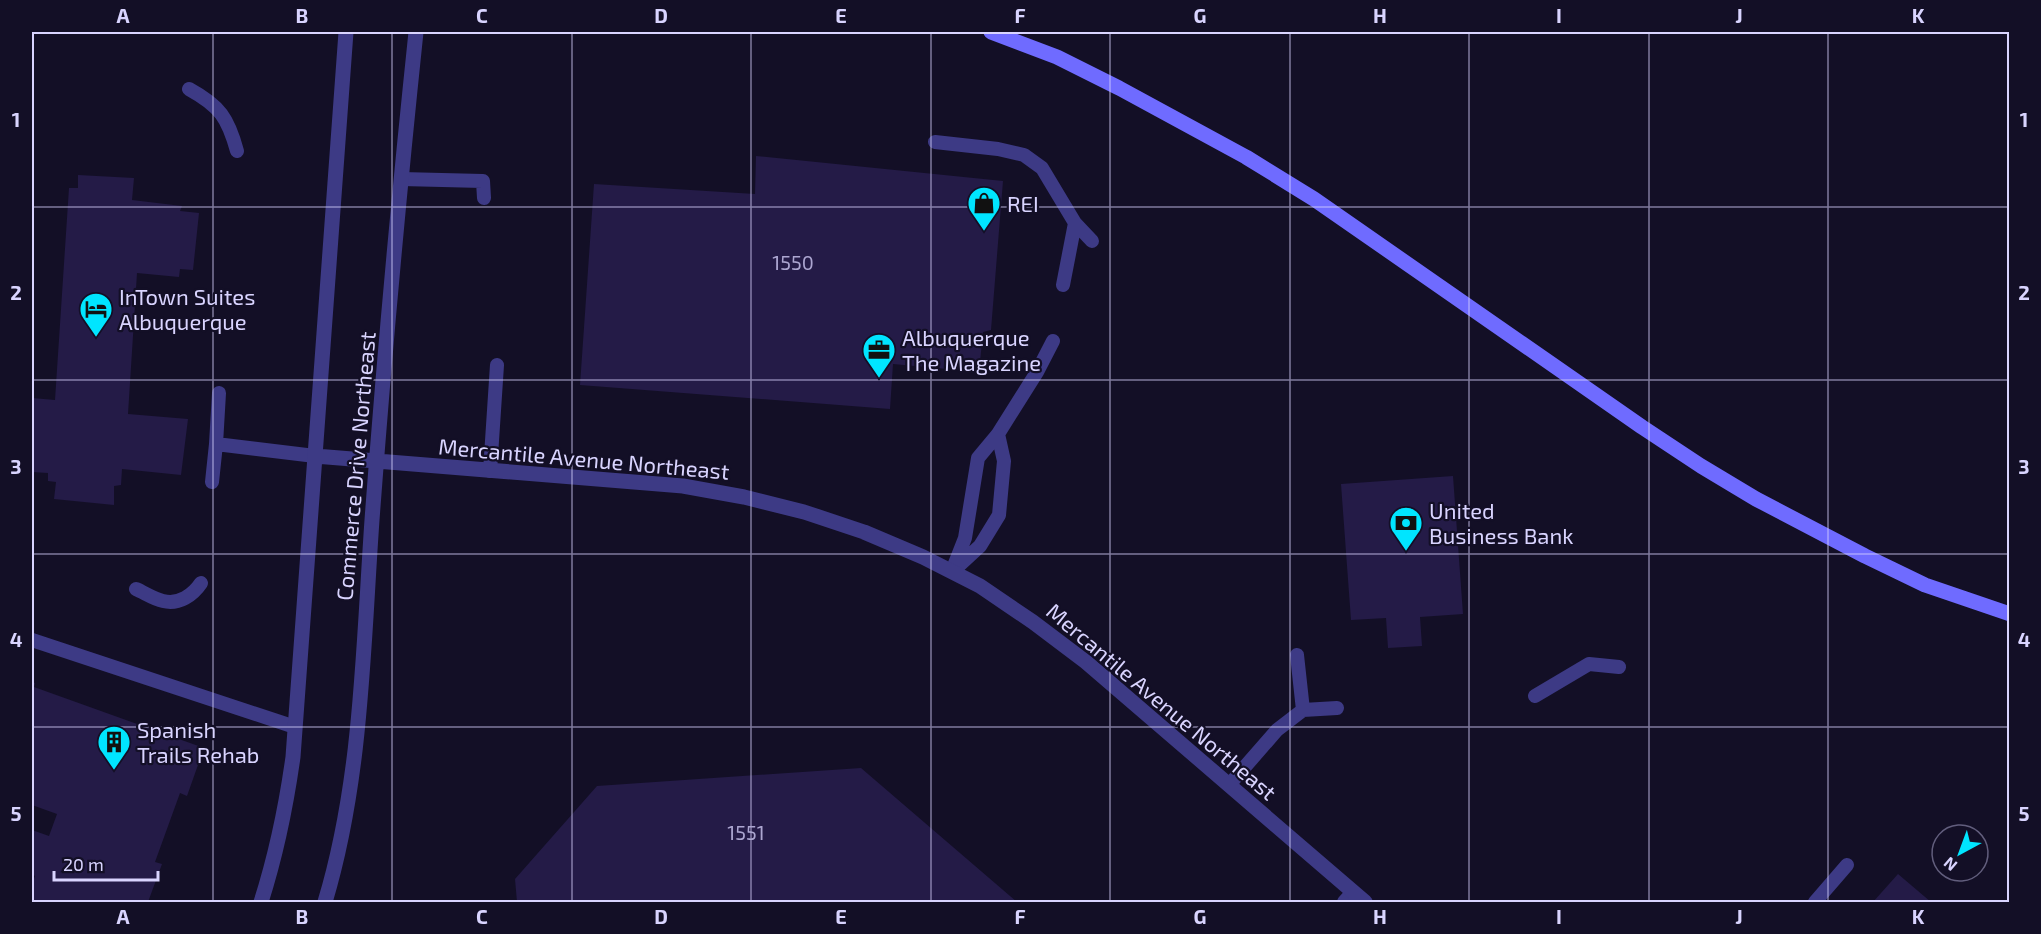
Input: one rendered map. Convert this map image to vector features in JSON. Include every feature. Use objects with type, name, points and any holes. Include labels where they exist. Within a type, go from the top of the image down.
[{"type":"main road","points":[[991,32],[1057,57],[1246,157],[1314,199],[1652,434],[1756,499],[1925,585],[2010,614]]},
{"type":"street","name":"Commerce Drive Northeast","points":[[261,903],[286,806],[295,727],[346,32]]},
{"type":"street","name":"Commerce Drive Northeast","points":[[325,903],[347,817],[354,764],[401,179],[417,32]]},
{"type":"street","name":"Mercantile Avenue Northeast","points":[[315,456],[683,486],[744,497],[804,512],[864,532],[923,556],[980,586],[1086,662],[1229,785],[1349,897],[1365,903]]},
{"type":"lane","points":[[189,89],[217,107],[231,128],[237,151]]},
{"type":"lane","points":[[935,142],[998,149],[1024,155],[1042,168],[1075,223],[1092,241]]},
{"type":"lane","points":[[401,179],[483,181],[484,198]]},
{"type":"lane","points":[[1064,285],[1075,223]]},
{"type":"lane","points":[[952,571],[964,538],[978,458],[998,434],[1037,372],[1053,340]]},
{"type":"lane","points":[[490,471],[497,365]]},
{"type":"lane","points":[[212,482],[219,393]]},
{"type":"lane","points":[[952,571],[980,546],[999,514],[1004,461],[998,434]]},
{"type":"lane","points":[[216,444],[315,456]]},
{"type":"lane","points":[[136,589],[165,602],[184,598],[195,592],[201,583]]},
{"type":"lane","points":[[32,640],[295,727]]},
{"type":"lane","points":[[1297,655],[1304,710]]},
{"type":"lane","points":[[1535,696],[1589,664],[1619,667]]},
{"type":"lane","points":[[1229,785],[1277,729],[1304,710],[1337,708]]},
{"type":"lane","points":[[1815,903],[1847,865]]},
{"type":"building","points":[[756,156],[1003,181],[991,330],[983,332],[979,372],[893,364],[890,409],[580,385],[594,184],[755,194]]},
{"type":"building","name":"InTown Suites Albuquerque","points":[[78,175],[134,178],[132,200],[182,206],[180,211],[199,213],[193,270],[180,269],[179,277],[137,273],[128,414],[188,419],[181,475],[122,469],[121,485],[114,486],[114,505],[54,499],[56,482],[48,481],[48,473],[32,472],[32,398],[55,400],[69,188],[78,188]]},
{"type":"building","points":[[1453,476],[1463,614],[1420,617],[1422,646],[1388,648],[1386,618],[1351,620],[1341,484]]},
{"type":"building","name":"Spanish Trails Rehab","points":[[32,682],[35,683],[34,687],[204,748],[187,796],[180,793],[155,862],[162,864],[148,902],[32,902],[32,884],[35,876],[32,874],[32,830],[49,836],[57,814],[32,805]]},
{"type":"building","points":[[861,768],[1017,902],[517,902],[515,879],[597,786]]},
{"type":"building","points":[[1898,874],[1931,902],[1873,902]]},
{"type":"place","name":"REI","points":[[984,232]]},
{"type":"place","name":"InTown Suites Albuquerque","points":[[96,338]]},
{"type":"place","name":"Albuquerque The Magazine","points":[[879,379]]},
{"type":"place","name":"United Business Bank","points":[[1406,552]]},
{"type":"place","name":"Spanish Trails Rehab","points":[[114,771]]}]
